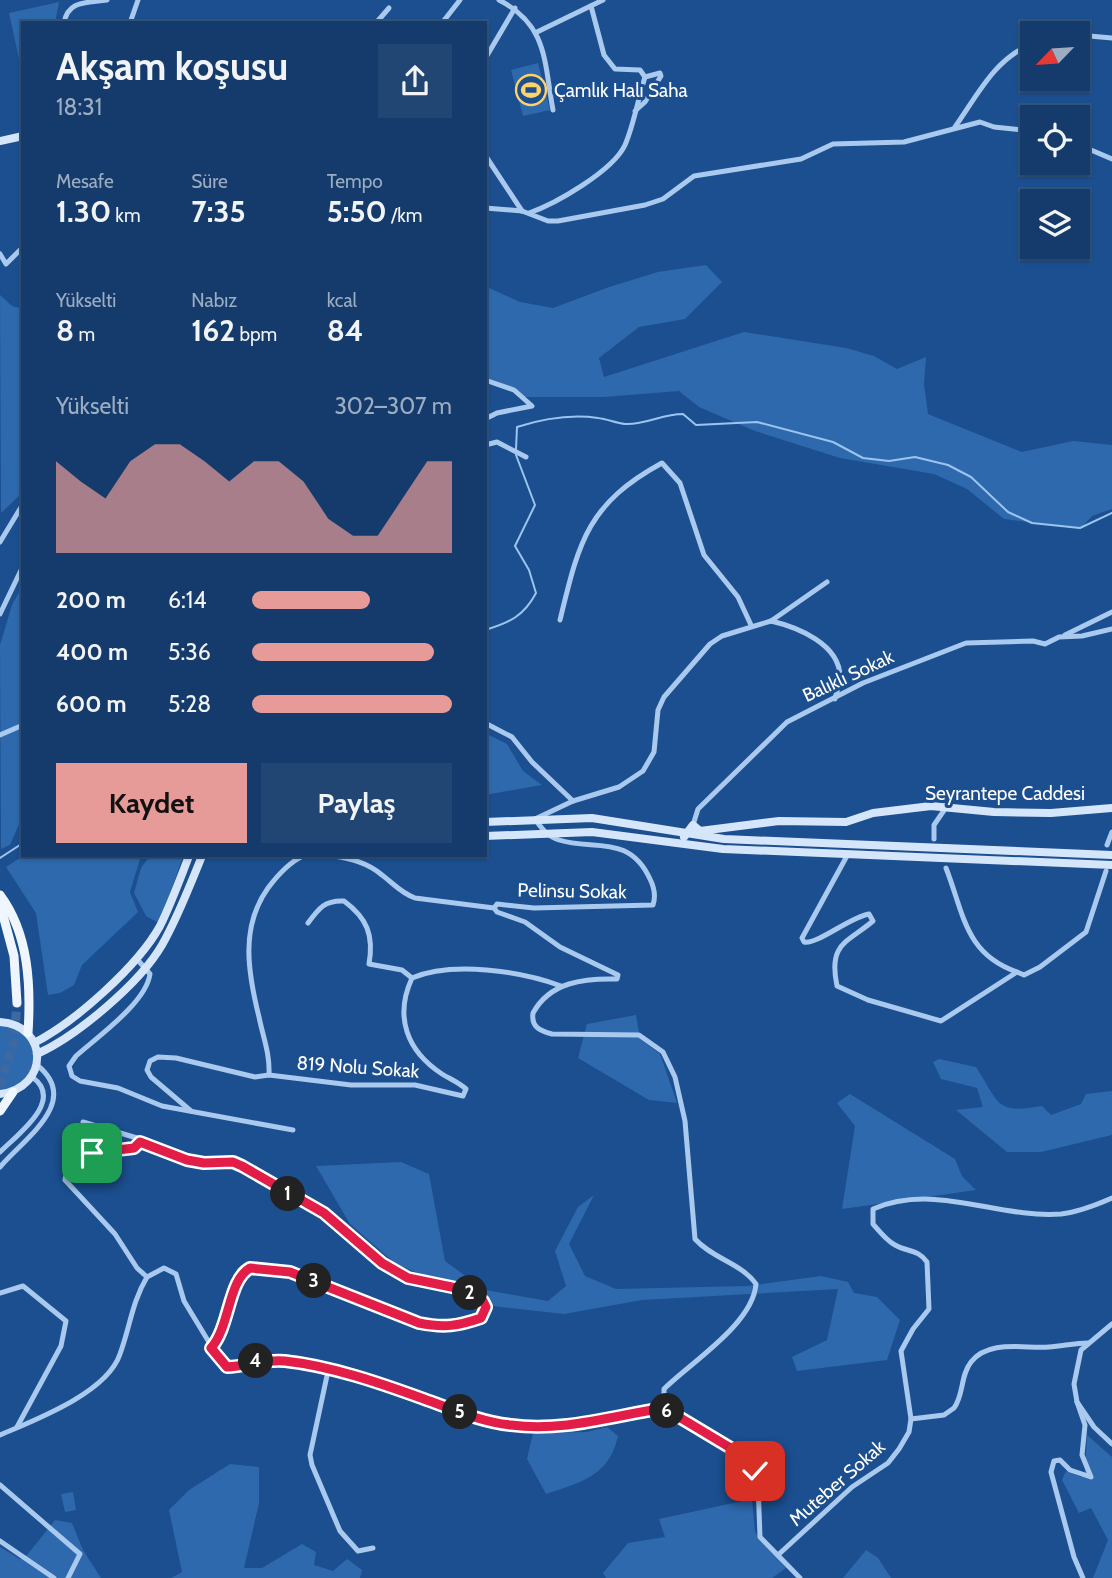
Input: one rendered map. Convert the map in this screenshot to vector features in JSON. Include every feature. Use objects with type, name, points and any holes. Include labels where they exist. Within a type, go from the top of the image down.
[{"type":"main road","points":[[0,141],[21,136]]},
{"type":"main road","name":"Seyrantepe Caddesi","points":[[693,825],[700,831],[779,821],[846,822],[873,813],[947,806],[994,812],[1051,813],[1112,808]]},
{"type":"main road","points":[[487,822],[592,818],[737,840],[1112,855]]},
{"type":"main road","points":[[684,844],[685,834],[693,825]]},
{"type":"main road","points":[[487,836],[592,832],[723,849],[1109,868]]},
{"type":"main road","points":[[34,1043],[75,1018],[136,958],[159,927],[189,857]]},
{"type":"main road","points":[[37,1054],[61,1043],[83,1027],[144,968],[162,946],[202,857]]},
{"type":"main road","points":[[0,895],[13,912],[26,956],[28,1033]]},
{"type":"main road","points":[[0,904],[15,957],[17,1003]]},
{"type":"main road","points":[[0,1022],[20,1026],[28,1033],[37,1054],[37,1065],[32,1077],[13,1092],[0,1111]]},
{"type":"main road","points":[[0,1094],[13,1092]]},
{"type":"street","points":[[64,21],[73,2],[107,0]]},
{"type":"street","points":[[131,21],[138,0]]},
{"type":"street","points":[[444,21],[460,0]]},
{"type":"street","points":[[499,0],[515,8],[537,32],[553,110]]},
{"type":"street","points":[[537,32],[603,0]]},
{"type":"street","points":[[591,6],[604,55],[615,69],[634,68],[640,70],[645,77]]},
{"type":"street","points":[[378,21],[389,8]]},
{"type":"street","points":[[487,56],[515,8]]},
{"type":"street","points":[[1090,36],[1112,38]]},
{"type":"street","points":[[955,127],[990,75],[1020,49]]},
{"type":"street","points":[[635,111],[645,103],[662,76],[660,73],[645,77]]},
{"type":"street","points":[[526,212],[549,206],[614,161],[624,146],[645,77]]},
{"type":"street","points":[[487,208],[526,212],[548,221],[558,221],[645,205],[663,199],[694,176],[712,171],[801,159],[832,144],[924,139],[955,127],[980,122],[994,127],[1020,130]]},
{"type":"street","points":[[1090,150],[1112,159]]},
{"type":"street","points":[[487,158],[526,212]]},
{"type":"street","points":[[0,254],[6,264],[21,249]]},
{"type":"street","points":[[487,381],[514,390],[532,406],[497,413],[487,418]]},
{"type":"street","points":[[487,444],[497,442],[520,454]]},
{"type":"street","points":[[560,620],[578,548],[591,524],[633,479],[662,463],[680,483],[704,555],[738,597],[751,625]]},
{"type":"street","points":[[0,542],[21,507]]},
{"type":"street","points":[[0,614],[21,570]]},
{"type":"street","points":[[771,621],[827,582]]},
{"type":"street","name":"Balıklı Sokak","points":[[693,825],[698,809],[787,722],[863,683],[966,643],[1033,641],[1045,645],[1112,612]]},
{"type":"street","points":[[546,834],[535,819],[573,801],[619,787],[643,771],[654,752],[658,710],[664,696],[710,644],[751,625],[771,621],[795,626],[833,654],[841,676],[835,698]]},
{"type":"street","name":"Balıklı Sokak","points":[[1059,637],[1082,636],[1112,629]]},
{"type":"street","points":[[487,724],[512,737],[532,762],[573,801]]},
{"type":"street","points":[[0,735],[21,726]]},
{"type":"street","points":[[934,839],[934,825],[947,806]]},
{"type":"street","points":[[1107,845],[1112,832]]},
{"type":"street","name":"Pelinsu Sokak","points":[[494,908],[497,904],[534,908],[653,905],[655,894],[649,877],[639,862],[629,855],[603,843],[560,841],[546,834]]},
{"type":"street","points":[[848,854],[802,937],[807,944],[863,915],[873,916],[869,925],[850,936],[841,946],[836,959],[837,986],[868,1000],[941,1021],[1017,972]]},
{"type":"street","points":[[269,1074],[267,1041],[251,979],[248,952],[251,925],[255,909],[277,877],[302,857]]},
{"type":"street","points":[[341,857],[355,859],[382,874],[403,894],[415,898],[494,908],[497,912],[525,922],[560,947],[618,975],[617,979],[594,977],[561,986],[545,995],[533,1013],[534,1025],[540,1031],[639,1035],[663,1052],[674,1077],[685,1121],[695,1239],[719,1259],[749,1275],[756,1284],[748,1306],[733,1325],[664,1389],[664,1408]]},
{"type":"street","points":[[946,868],[974,943],[998,965],[1024,975],[1040,967],[1086,932],[1109,868]]},
{"type":"street","points":[[308,923],[319,907],[330,901],[344,901],[367,923],[372,951],[369,964],[402,970],[412,978],[447,971],[481,970],[514,973],[561,986]]},
{"type":"street","points":[[136,958],[150,974],[149,982],[139,997],[76,1056],[69,1066],[72,1076],[80,1081],[118,1088],[162,1106],[293,1130]]},
{"type":"street","name":"819 Nolu Sokak","points":[[191,1111],[151,1077],[147,1070],[150,1061],[176,1058],[241,1075],[269,1074],[351,1085],[415,1084],[463,1096],[466,1089],[427,1062],[407,1035],[402,1010],[412,978]]},
{"type":"street","points":[[0,1167],[53,1108],[56,1095],[52,1080],[37,1065]]},
{"type":"street","points":[[0,1153],[43,1108],[45,1094],[41,1084],[32,1077]]},
{"type":"street","points":[[83,1122],[137,1138],[140,1142],[187,1160],[204,1163],[233,1162],[324,1213],[382,1263],[408,1278],[466,1290],[483,1301],[485,1312],[481,1318],[461,1325],[440,1327],[411,1320],[290,1272],[250,1268],[239,1277],[222,1331],[211,1348]]},
{"type":"street","points":[[140,1142],[134,1148],[92,1153],[76,1161],[65,1180],[115,1234],[137,1268],[147,1277]]},
{"type":"street","points":[[1088,1343],[1048,1347],[1012,1345],[985,1352],[973,1359],[964,1372],[954,1408],[944,1415],[911,1419],[901,1350],[929,1309],[927,1262],[916,1251],[895,1245],[880,1232],[873,1224],[873,1209],[933,1199],[954,1200],[1021,1213],[1061,1214],[1112,1198]]},
{"type":"street","points":[[0,1434],[82,1394],[115,1366],[135,1297],[147,1277],[164,1268],[176,1274],[184,1301],[211,1348],[227,1367],[260,1360],[288,1361],[363,1378],[471,1416],[509,1425],[541,1427],[594,1423],[664,1408],[750,1462],[758,1483],[758,1531],[800,1578]]},
{"type":"street","points":[[0,1293],[23,1286],[66,1321],[61,1346],[17,1427]]},
{"type":"street","points":[[1083,1578],[1074,1558],[1051,1472],[1054,1461],[1060,1460],[1070,1470],[1091,1477],[1082,1455],[1085,1425],[1077,1402],[1076,1372],[1081,1350],[1112,1324]]},
{"type":"street","points":[[328,1371],[310,1455],[312,1465],[340,1531],[358,1551],[373,1548]]},
{"type":"street","points":[[1077,1402],[1094,1427],[1112,1444]]},
{"type":"street","name":"Muteber Sokak","points":[[778,1555],[852,1488],[888,1462],[900,1449],[909,1432],[911,1419]]},
{"type":"street","points":[[0,1485],[80,1554],[68,1578]]},
{"type":"street","points":[[0,1541],[54,1578]]},
{"type":"shaded area","points":[[59,2],[55,21],[21,21],[19,59],[9,13]]},
{"type":"shaded area","name":"Çamlık Halı Saha","points":[[538,63],[550,110],[523,116],[511,70]]},
{"type":"shaded area","points":[[706,265],[722,282],[685,319],[639,327],[599,358],[604,377],[744,332],[846,348],[874,356],[897,369],[926,357],[924,384],[928,414],[1022,452],[1073,441],[1112,445],[1112,509],[1092,516],[1080,529],[1004,519],[967,489],[934,474],[840,458],[755,431],[699,407],[679,391],[604,397],[526,397],[487,383],[487,287],[520,302],[553,308],[658,272]]},
{"type":"shaded area","points":[[0,295],[12,306],[21,308],[21,494],[1,513]]},
{"type":"shaded area","points":[[21,589],[21,820],[10,845],[1,849],[0,645],[12,605]]},
{"type":"shaded area","points":[[487,734],[507,744],[523,771],[542,785],[487,795]]},
{"type":"shaded area","points":[[21,857],[141,857],[130,892],[138,912],[82,965],[74,985],[60,993],[48,995],[36,913],[6,867]]},
{"type":"shaded area","points":[[149,857],[183,857],[164,912],[157,922],[146,916],[134,893],[141,868]]},
{"type":"shaded area","points":[[636,1015],[640,1039],[660,1054],[677,1103],[649,1100],[578,1058],[587,1024]]},
{"type":"shaded area","points":[[0,1024],[19,1029],[33,1046],[34,1068],[21,1085],[0,1091]]},
{"type":"shaded area","points":[[939,1059],[976,1067],[995,1098],[1007,1107],[1042,1106],[1051,1115],[1081,1104],[1086,1094],[1112,1091],[1112,1135],[1041,1152],[1007,1152],[956,1110],[983,1107],[977,1088],[941,1079],[933,1062]]},
{"type":"shaded area","points":[[850,1094],[955,1159],[962,1176],[976,1190],[842,1209],[855,1126],[837,1103]]},
{"type":"shaded area","points":[[401,1162],[429,1174],[445,1261],[485,1290],[548,1301],[566,1286],[555,1251],[578,1207],[594,1195],[569,1244],[585,1276],[616,1289],[747,1286],[821,1276],[848,1282],[854,1293],[877,1297],[900,1320],[887,1360],[797,1371],[792,1357],[827,1340],[838,1289],[642,1300],[564,1314],[475,1304],[464,1292],[396,1264],[350,1224],[316,1166]]},
{"type":"shaded area","points":[[607,1427],[618,1436],[614,1449],[601,1469],[571,1486],[546,1494],[527,1459],[533,1433],[587,1432]]},
{"type":"shaded area","points":[[1087,1435],[1112,1457],[1112,1578],[1093,1578],[1108,1540],[1091,1508],[1079,1513],[1062,1480],[1066,1471],[1081,1477],[1085,1471]]},
{"type":"shaded area","points":[[230,1464],[259,1467],[259,1503],[244,1568],[262,1568],[302,1544],[316,1552],[314,1565],[333,1571],[347,1559],[362,1570],[360,1578],[171,1578],[182,1572],[169,1510],[189,1490]]},
{"type":"shaded area","points":[[73,1492],[76,1510],[65,1512],[61,1494]]},
{"type":"shaded area","points":[[752,1499],[755,1532],[786,1568],[772,1578],[606,1578],[603,1573],[628,1543],[665,1537],[659,1519]]},
{"type":"shaded area","points":[[55,1520],[72,1523],[83,1550],[101,1578],[0,1578],[0,1547],[20,1559],[27,1555]]},
{"type":"shaded area","points":[[866,1550],[878,1558],[891,1578],[843,1578]]},
{"type":"waterway","points":[[516,449],[517,427],[536,422],[577,417],[633,424],[683,414],[696,425],[757,422],[833,442],[863,458],[889,461],[915,457],[948,465],[971,477],[1008,512],[1032,523],[1080,528],[1112,513]]},
{"type":"waterway","points":[[487,629],[515,618],[536,593],[529,570],[515,546],[535,505],[516,455]]},
{"type":"waterway","points":[[0,858],[21,844]]},
{"type":"tunnel","points":[[0,1086],[14,1041],[17,1003]]},
{"type":"place","name":"Çamlık Halı Saha","points":[[531,90]]},
{"type":"route","points":[[92,1153],[134,1148],[140,1142],[187,1160],[204,1163],[233,1162],[324,1213],[382,1263],[408,1278],[466,1290],[483,1301],[486,1307],[481,1318],[453,1327],[440,1327],[419,1323],[290,1272],[250,1268],[239,1277],[222,1331],[211,1348],[227,1367],[260,1360],[288,1361],[363,1378],[471,1416],[509,1425],[541,1427],[594,1423],[664,1408],[744,1456],[755,1471]]}]
